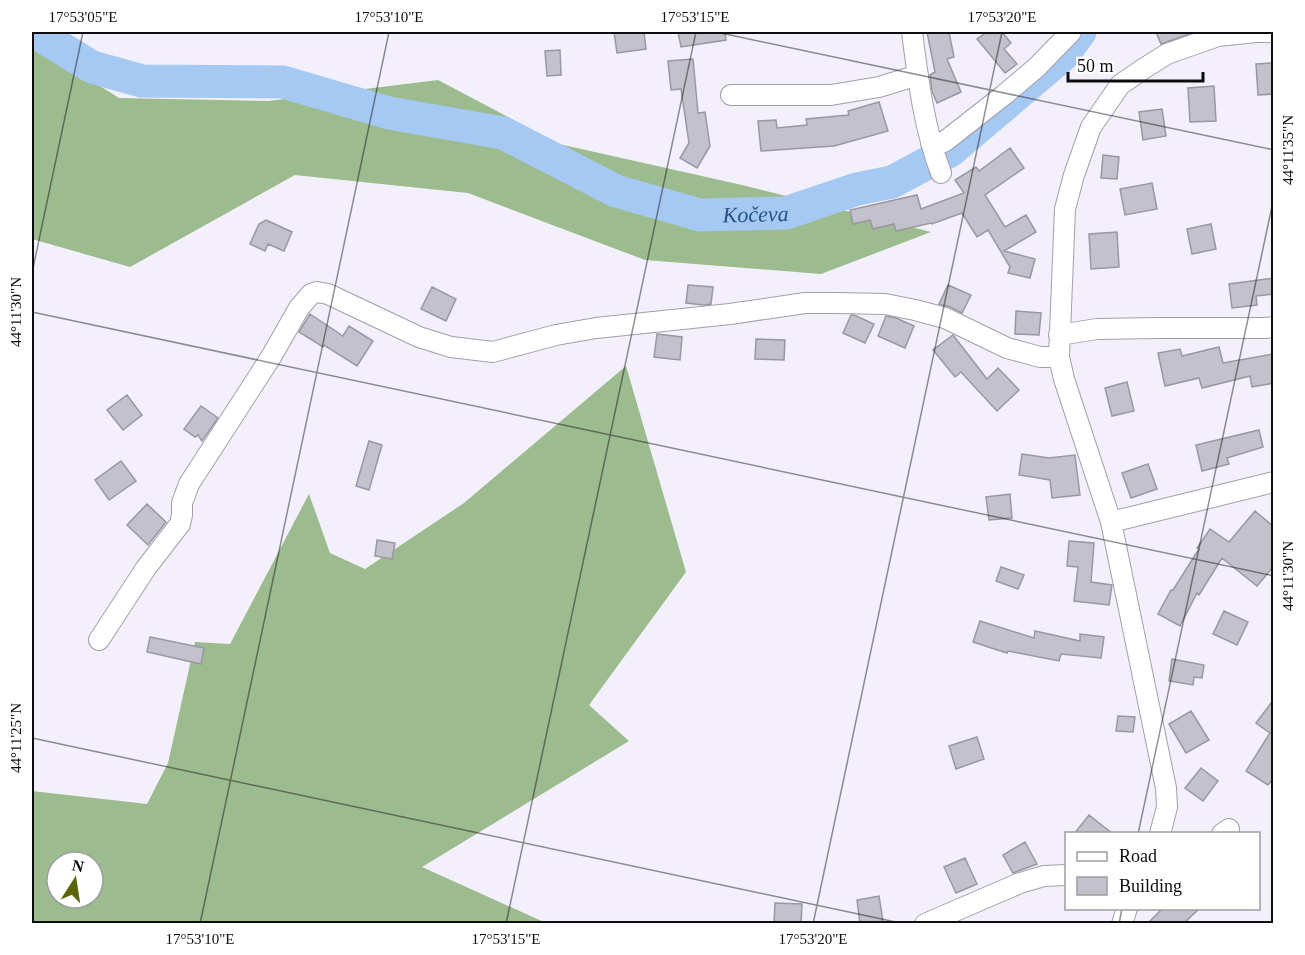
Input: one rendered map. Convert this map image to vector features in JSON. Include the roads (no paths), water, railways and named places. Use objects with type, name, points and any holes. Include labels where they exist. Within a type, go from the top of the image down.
[{"type":"street","points":[[912,32],[932,146],[940,172]]},
{"type":"street","points":[[932,146],[944,142],[996,101],[1037,67],[1071,32]]},
{"type":"street","points":[[1161,832],[1167,807],[1166,788],[1111,522],[1064,379],[1059,357],[1065,209],[1091,127],[1120,85],[1167,54],[1218,36],[1274,32]]},
{"type":"street","points":[[731,94],[831,95],[879,87],[918,75]]},
{"type":"street","points":[[99,640],[146,568],[180,525],[182,503],[189,484],[271,357],[299,308],[311,294],[317,292],[328,294],[419,337],[451,347],[493,351],[556,335],[596,328],[730,314],[805,303],[836,303],[885,304],[915,310],[945,318],[1007,348],[1040,357],[1059,357]]},
{"type":"street","points":[[1059,335],[1097,329],[1274,327]]},
{"type":"street","points":[[1111,522],[1274,482]]},
{"type":"street","points":[[925,924],[1020,883],[1044,876],[1065,875]]},
{"type":"waterway","name":"Kočeva","points":[[35,32],[92,67],[142,81],[283,82],[389,113],[503,133],[616,191],[700,215],[786,213],[857,189],[892,182],[950,151],[1063,55],[1080,32]]}]
